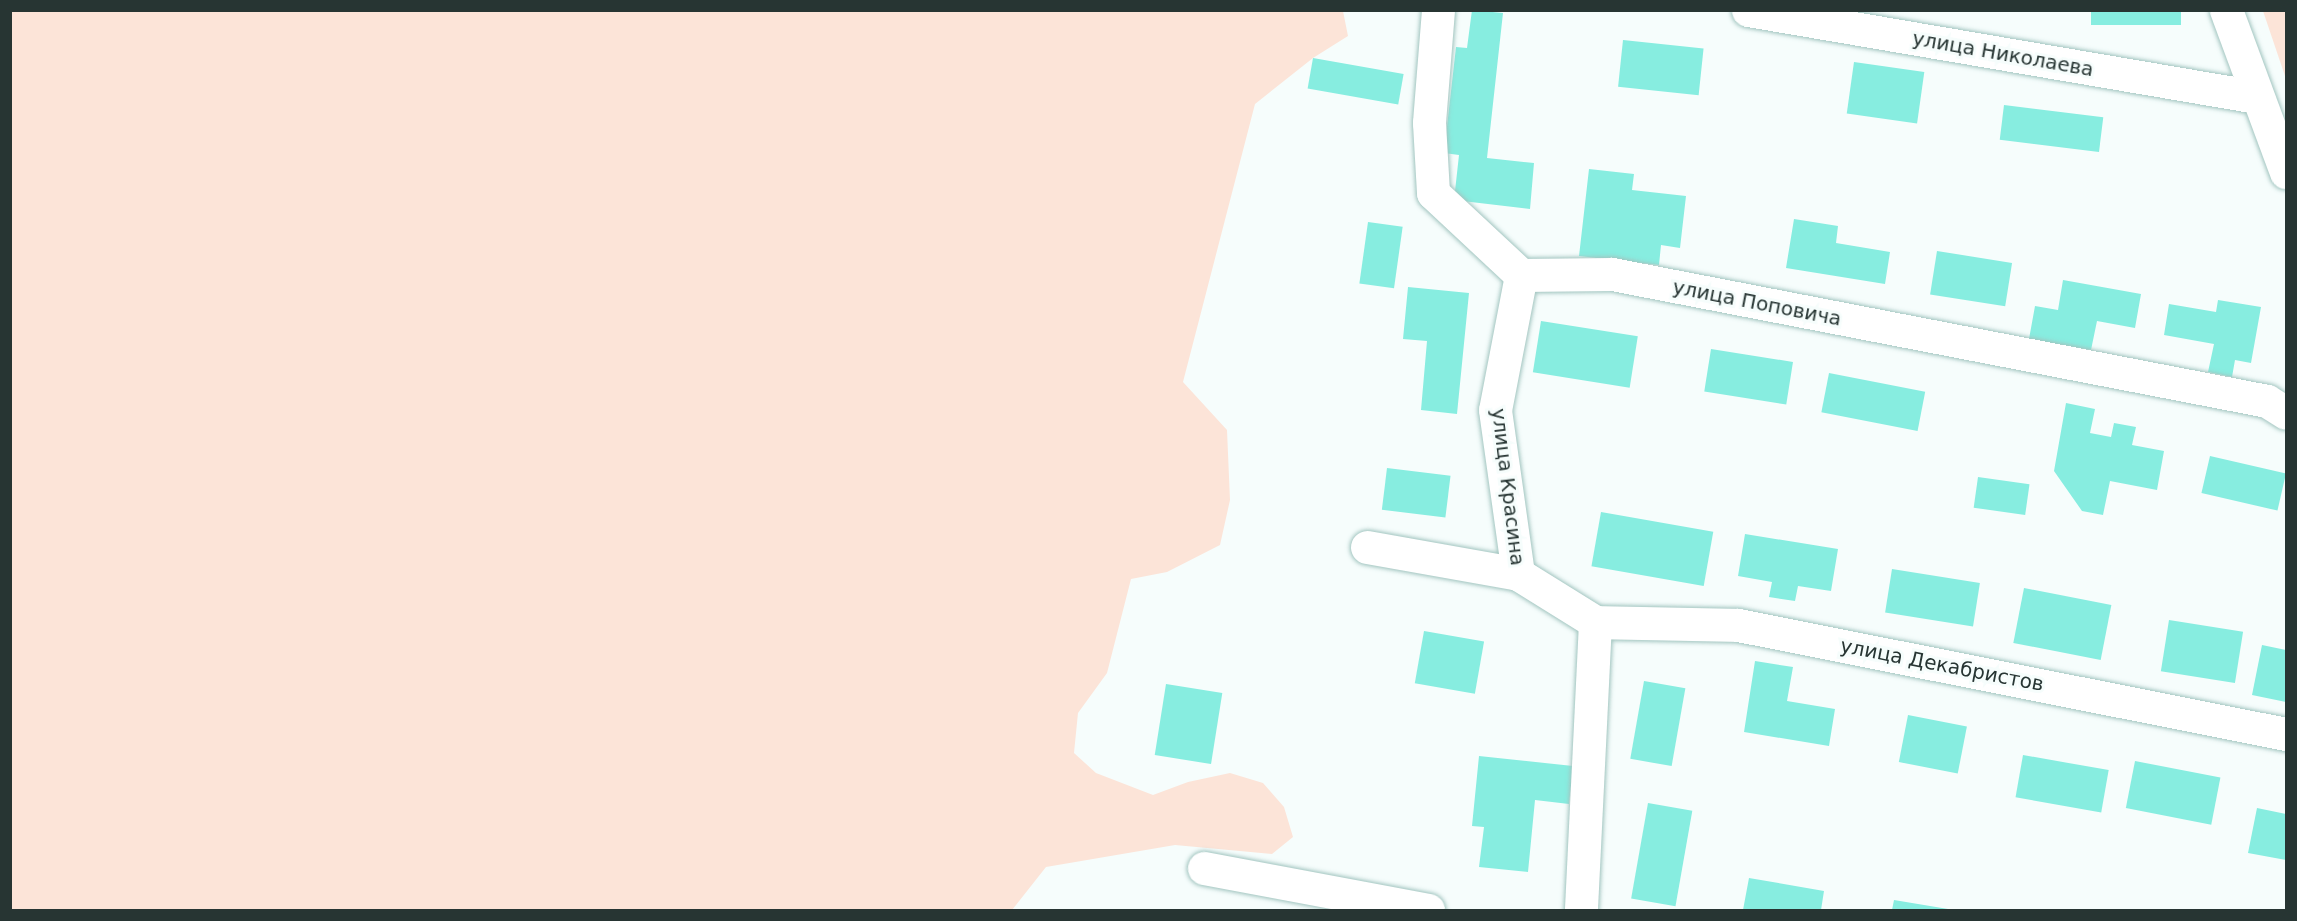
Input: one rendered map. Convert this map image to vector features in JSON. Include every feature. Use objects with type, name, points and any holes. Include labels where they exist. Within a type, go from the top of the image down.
[{"type":"street","points":[[1438,10],[1429,123],[1433,193],[1521,274]]},
{"type":"street","name":"улица Николаева","points":[[1749,10],[2258,97]]},
{"type":"street","points":[[2226,10],[2286,172]]},
{"type":"street","name":"улица Поповича","points":[[1521,274],[1612,274],[2267,401],[2286,413]]},
{"type":"street","name":"улица Красина","points":[[1521,274],[1495,410],[1518,574],[1595,622]]},
{"type":"street","points":[[1367,547],[1518,574]]},
{"type":"street","points":[[1581,910],[1595,622]]},
{"type":"street","name":"улица Декабристов","points":[[1595,622],[1738,625],[2286,734]]},
{"type":"street","points":[[1204,868],[1428,910]]},
{"type":"shaded area","points":[[10,11],[1343,11],[1348,36],[1313,58],[1255,104],[1183,382],[1227,430],[1230,500],[1220,545],[1167,572],[1131,579],[1107,673],[1078,713],[1074,753],[1096,773],[1153,795],[1188,782],[1230,773],[1263,783],[1284,807],[1293,837],[1272,854],[1175,845],[1046,867],[1012,910],[11,910]]},
{"type":"shaded area","points":[[2263,11],[2286,11],[2286,79]]},
{"type":"building","points":[[1472,10],[1503,13],[1487,158],[1534,163],[1530,209],[1454,200],[1459,155],[1444,153],[1456,47],[1467,48]]},
{"type":"building","points":[[2091,10],[2181,10],[2181,25],[2091,25]]},
{"type":"building","points":[[1623,40],[1704,48],[1699,95],[1618,87]]},
{"type":"building","points":[[1313,58],[1404,74],[1398,105],[1308,89]]},
{"type":"building","points":[[1854,62],[1924,72],[1917,123],[1847,113]]},
{"type":"building","points":[[2004,105],[2103,117],[2099,152],[2000,140]]},
{"type":"building","points":[[1589,169],[1634,174],[1632,190],[1686,196],[1680,248],[1661,245],[1659,265],[1579,256]]},
{"type":"building","points":[[1794,219],[1838,226],[1836,243],[1890,252],[1885,284],[1786,268]]},
{"type":"building","points":[[1368,222],[1403,227],[1394,288],[1359,283]]},
{"type":"building","points":[[1937,251],[2012,263],[2005,306],[1930,294]]},
{"type":"building","points":[[2063,280],[2141,294],[2135,328],[2097,321],[2091,350],[2029,339],[2035,306],[2058,310]]},
{"type":"building","points":[[1408,287],[1469,293],[1457,414],[1421,410],[1427,341],[1403,339]]},
{"type":"building","points":[[2218,300],[2261,307],[2251,363],[2235,360],[2232,377],[2208,372],[2214,344],[2164,335],[2169,304],[2216,312]]},
{"type":"building","points":[[1541,321],[1638,336],[1630,388],[1533,372]]},
{"type":"building","points":[[1711,349],[1793,362],[1786,404],[1704,391]]},
{"type":"building","points":[[1829,373],[1925,392],[1918,431],[1821,412]]},
{"type":"building","points":[[2066,403],[2095,409],[2090,433],[2111,437],[2114,423],[2136,427],[2132,445],[2164,451],[2157,490],[2110,481],[2103,515],[2082,511],[2054,471]]},
{"type":"building","points":[[2210,456],[2286,474],[2277,511],[2201,493]]},
{"type":"building","points":[[1387,468],[1451,476],[1445,517],[1382,510]]},
{"type":"building","points":[[1978,477],[2029,484],[2025,515],[1974,508]]},
{"type":"building","points":[[1601,512],[1713,532],[1704,586],[1591,566]]},
{"type":"building","points":[[1745,534],[1838,549],[1831,591],[1798,586],[1795,601],[1769,597],[1772,582],[1738,576]]},
{"type":"building","points":[[1892,569],[1980,583],[1973,626],[1885,612]]},
{"type":"building","points":[[2024,588],[2111,605],[2101,660],[2013,643]]},
{"type":"building","points":[[2169,620],[2243,632],[2235,683],[2161,671]]},
{"type":"building","points":[[1424,631],[1484,642],[1475,694],[1415,683]]},
{"type":"building","points":[[2262,645],[2286,650],[2286,702],[2252,695]]},
{"type":"building","points":[[1755,661],[1793,667],[1787,701],[1835,709],[1829,746],[1744,732]]},
{"type":"building","points":[[1644,681],[1685,688],[1672,766],[1630,759]]},
{"type":"building","points":[[1166,684],[1222,693],[1211,764],[1155,755]]},
{"type":"building","points":[[1908,715],[1967,726],[1958,774],[1899,762]]},
{"type":"building","points":[[2023,755],[2109,770],[2101,812],[2016,797]]},
{"type":"building","points":[[1479,756],[1573,766],[1569,804],[1535,800],[1528,872],[1479,867],[1484,827],[1472,826]]},
{"type":"building","points":[[2135,761],[2220,778],[2211,825],[2126,808]]},
{"type":"building","points":[[1648,803],[1692,811],[1675,906],[1631,899]]},
{"type":"building","points":[[2257,808],[2286,814],[2286,860],[2248,853]]},
{"type":"building","points":[[1749,878],[1824,891],[1821,910],[1743,910]]},
{"type":"building","points":[[1894,900],[1948,909],[1948,910],[1892,910]]}]
